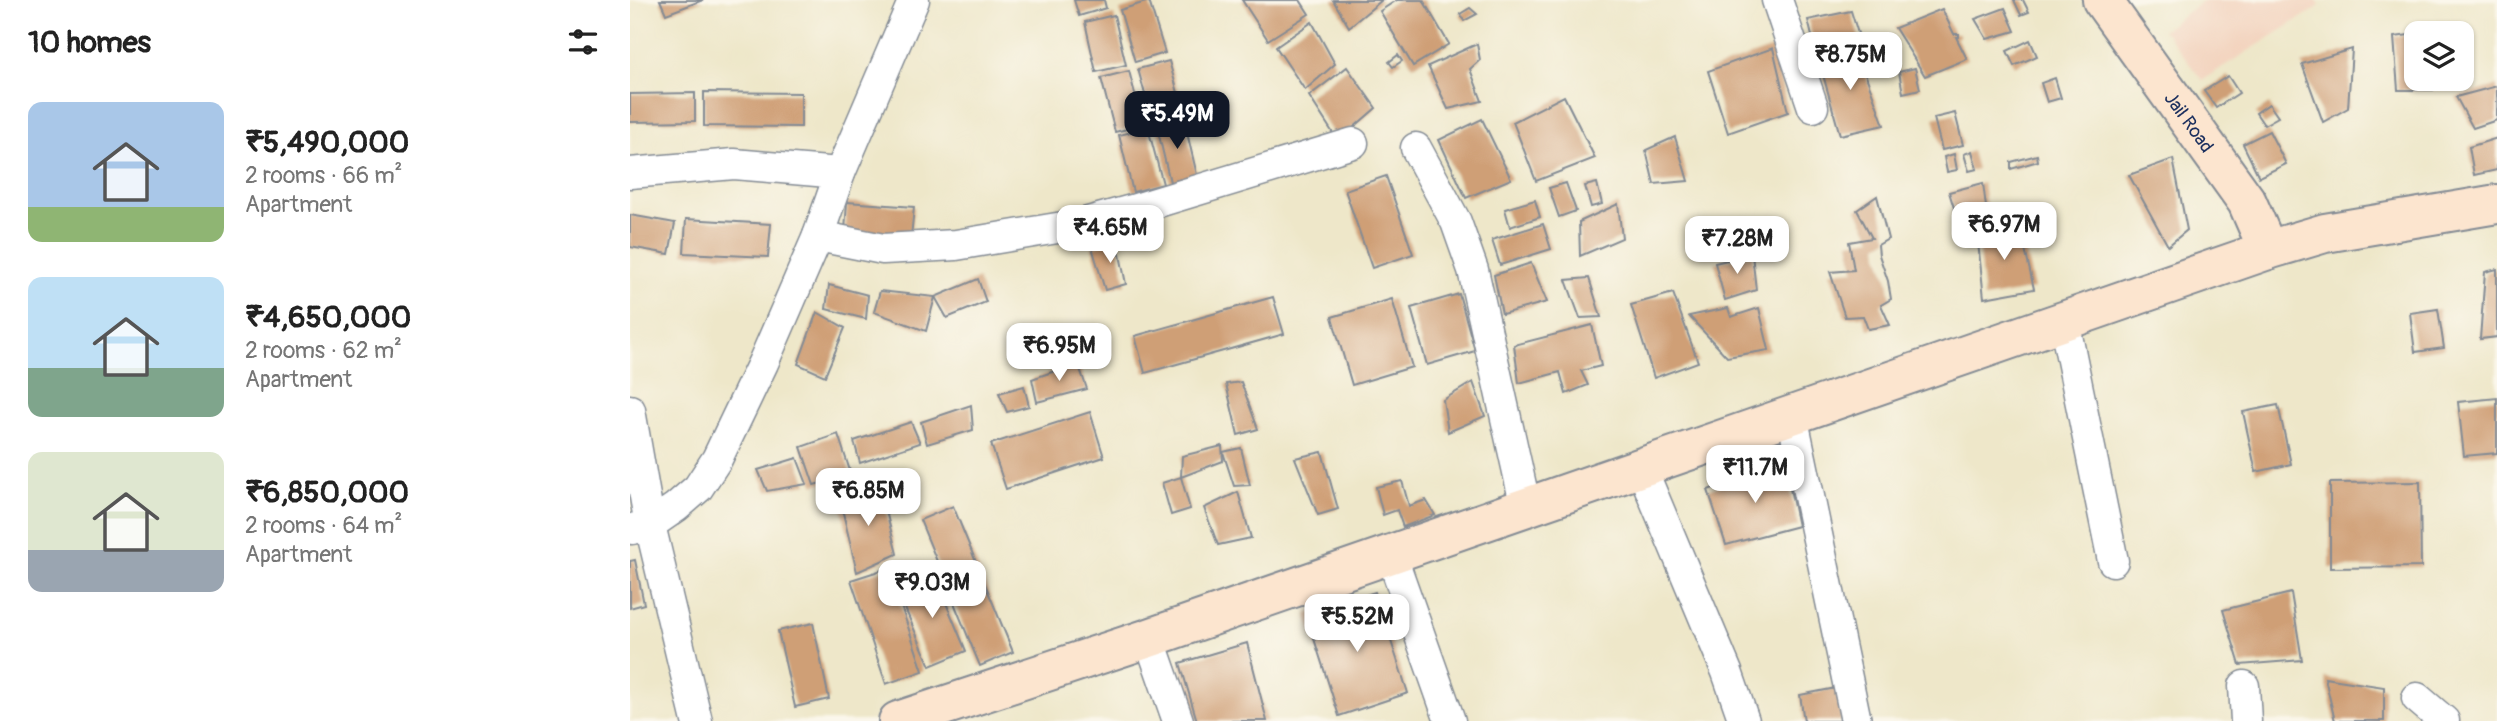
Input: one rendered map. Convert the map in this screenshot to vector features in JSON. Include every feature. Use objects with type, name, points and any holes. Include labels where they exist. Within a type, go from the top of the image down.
[{"type":"main road","name":"Jail Road","points":[[2102,0],[2247,202],[2268,250]]},
{"type":"main road","points":[[898,721],[1149,638],[2268,250],[2325,233],[2497,204]]},
{"type":"street","points":[[640,527],[676,508],[698,488],[717,459],[763,363],[818,236],[840,173],[914,0]]},
{"type":"street","points":[[1777,0],[1813,107]]},
{"type":"street","points":[[818,236],[883,249],[956,245],[1081,224],[1353,143]]},
{"type":"street","points":[[1416,148],[1451,213],[1474,270],[1526,508]]},
{"type":"street","points":[[630,173],[734,164],[840,173]]},
{"type":"street","points":[[2064,321],[2113,561]]},
{"type":"street","points":[[630,410],[640,527],[696,721]]},
{"type":"street","points":[[1792,415],[1856,721]]},
{"type":"street","points":[[1641,467],[1727,672],[1744,721]]},
{"type":"street","points":[[1391,554],[1450,721]]},
{"type":"street","points":[[1149,638],[1178,721]]},
{"type":"street","points":[[2245,686],[2246,721]]},
{"type":"street","points":[[2417,698],[2444,721]]},
{"type":"shaded area","points":[[2204,0],[2317,0],[2320,6],[2202,80],[2162,31]]},
{"type":"building","points":[[660,0],[703,0],[666,14]]},
{"type":"building","points":[[1074,0],[1104,0],[1106,8],[1079,16]]},
{"type":"building","points":[[1242,0],[1300,0],[1309,14],[1268,40]]},
{"type":"building","points":[[1333,0],[1382,0],[1349,27]]},
{"type":"building","points":[[1397,0],[1423,0],[1449,44],[1413,66],[1380,11]]},
{"type":"building","points":[[2014,0],[2023,0],[2029,12],[2021,15]]},
{"type":"building","points":[[1149,1],[1165,53],[1135,62],[1120,10]]},
{"type":"building","points":[[1470,8],[1477,14],[1464,21],[1460,14]]},
{"type":"building","points":[[2005,8],[2015,31],[1987,39],[1975,19]]},
{"type":"building","points":[[1942,9],[1954,34],[1959,34],[1959,37],[1956,37],[1967,59],[1925,76],[1895,28]]},
{"type":"building","points":[[1851,11],[1860,40],[1815,48],[1808,20]]},
{"type":"building","points":[[1114,15],[1126,65],[1096,72],[1085,22]]},
{"type":"building","points":[[1312,22],[1335,64],[1305,90],[1276,47]]},
{"type":"building","points":[[2404,36],[2404,90],[2398,90],[2394,37]]},
{"type":"building","points":[[2030,40],[2037,56],[2014,66],[2007,51]]},
{"type":"building","points":[[1477,44],[1480,60],[1470,69],[1482,101],[1448,109],[1428,66]]},
{"type":"building","points":[[1773,48],[1788,112],[1728,133],[1708,71]]},
{"type":"building","points":[[1856,49],[1884,125],[1840,135],[1818,57]]},
{"type":"building","points":[[2352,49],[2348,108],[2323,122],[2302,64]]},
{"type":"building","points":[[1398,55],[1402,61],[1393,67],[1389,62]]},
{"type":"building","points":[[1169,61],[1184,114],[1153,123],[1138,69]]},
{"type":"building","points":[[1347,67],[1376,108],[1338,141],[1309,96]]},
{"type":"building","points":[[1915,68],[1920,89],[1903,93],[1899,72]]},
{"type":"building","points":[[1129,71],[1143,125],[1115,132],[1101,78]]},
{"type":"building","points":[[2228,76],[2239,93],[2216,108],[2204,91]]},
{"type":"building","points":[[2055,78],[2061,98],[2047,102],[2041,83]]},
{"type":"building","points":[[2497,86],[2497,120],[2473,128],[2456,97]]},
{"type":"building","points":[[704,92],[801,93],[801,127],[704,126]]},
{"type":"building","points":[[695,93],[695,121],[630,122],[630,94]]},
{"type":"building","points":[[1564,96],[1595,158],[1536,181],[1513,122]]},
{"type":"building","points":[[2269,104],[2278,117],[2264,125],[2256,113]]},
{"type":"building","points":[[1955,113],[1963,145],[1942,150],[1934,118]]},
{"type":"building","points":[[1482,119],[1511,179],[1466,198],[1439,140]]},
{"type":"building","points":[[1184,120],[1197,175],[1170,182],[1157,127]]},
{"type":"building","points":[[1148,128],[1163,184],[1133,192],[1119,135]]},
{"type":"building","points":[[2269,131],[2286,164],[2259,177],[2243,144]]},
{"type":"building","points":[[1675,137],[1688,181],[1654,184],[1646,150]]},
{"type":"building","points":[[2497,138],[2497,170],[2474,175],[2469,147]]},
{"type":"building","points":[[1972,151],[1977,169],[1969,171],[1964,154]]},
{"type":"building","points":[[1954,154],[1957,170],[1947,172],[1944,157]]},
{"type":"building","points":[[2037,155],[2038,161],[2011,169],[2011,162]]},
{"type":"building","points":[[2173,159],[2187,230],[2168,246],[2129,175]]},
{"type":"building","points":[[1386,176],[1413,254],[1372,268],[1345,190]]},
{"type":"building","points":[[1566,183],[1576,211],[1559,217],[1549,188]]},
{"type":"building","points":[[1597,183],[1602,204],[1591,207],[1585,186]]},
{"type":"building","points":[[1983,183],[1988,223],[1961,230],[1949,192]]},
{"type":"building","points":[[1877,196],[1888,239],[1878,245],[1879,255],[1891,299],[1881,305],[1890,325],[1868,329],[1863,316],[1845,317],[1830,272],[1854,270],[1849,242],[1872,238],[1857,210]]},
{"type":"building","points":[[1535,200],[1540,217],[1510,227],[1505,209]]},
{"type":"building","points":[[847,202],[914,207],[911,237],[845,231]]},
{"type":"building","points":[[1618,204],[1622,238],[1580,256],[1579,222]]},
{"type":"building","points":[[630,215],[675,223],[669,254],[630,247]]},
{"type":"building","points":[[686,219],[771,224],[768,257],[684,253]]},
{"type":"building","points":[[2019,223],[2034,289],[1984,298],[1977,233]]},
{"type":"building","points":[[1543,224],[1551,249],[1500,265],[1492,240]]},
{"type":"building","points":[[1117,240],[1126,284],[1105,290],[1092,247]]},
{"type":"building","points":[[1752,254],[1756,290],[1725,300],[1715,263]]},
{"type":"building","points":[[1531,263],[1547,302],[1502,314],[1494,275]]},
{"type":"building","points":[[2497,269],[2497,337],[2480,339],[2485,272]]},
{"type":"building","points":[[1589,278],[1601,317],[1580,318],[1566,280]]},
{"type":"building","points":[[978,279],[986,302],[947,318],[935,297]]},
{"type":"building","points":[[829,285],[868,295],[866,319],[826,309]]},
{"type":"building","points":[[880,291],[935,297],[926,331],[874,312]]},
{"type":"building","points":[[1673,293],[1698,362],[1654,378],[1631,305]]},
{"type":"building","points":[[1459,294],[1475,351],[1427,365],[1411,308]]},
{"type":"building","points":[[1273,297],[1284,334],[1145,373],[1135,336]]},
{"type":"building","points":[[1392,299],[1412,367],[1352,385],[1332,317]]},
{"type":"building","points":[[1728,308],[1731,317],[1759,308],[1769,350],[1727,357],[1689,316]]},
{"type":"building","points":[[2438,309],[2444,348],[2415,352],[2410,313]]},
{"type":"building","points":[[817,312],[845,328],[825,376],[798,364]]},
{"type":"building","points":[[1592,325],[1601,366],[1581,371],[1588,385],[1566,394],[1560,372],[1519,383],[1514,345]]},
{"type":"building","points":[[1078,363],[1087,389],[1037,402],[1032,379]]},
{"type":"building","points":[[1241,382],[1258,429],[1238,435],[1226,384]]},
{"type":"building","points":[[1473,382],[1485,416],[1448,432],[1443,400]]},
{"type":"building","points":[[1024,386],[1029,406],[1007,412],[999,393]]},
{"type":"building","points":[[2497,398],[2497,453],[2464,456],[2458,402]]},
{"type":"building","points":[[971,405],[973,430],[927,444],[921,422]]},
{"type":"building","points":[[2278,405],[2291,464],[2256,472],[2243,412]]},
{"type":"building","points":[[1090,412],[1104,457],[1006,489],[991,444]]},
{"type":"building","points":[[911,422],[920,443],[860,463],[854,441]]},
{"type":"building","points":[[838,434],[851,474],[814,485],[801,447]]},
{"type":"building","points":[[1222,446],[1223,461],[1181,477],[1182,456]]},
{"type":"building","points":[[1241,448],[1250,485],[1234,486],[1223,452]]},
{"type":"building","points":[[1322,452],[1338,509],[1318,515],[1295,458]]},
{"type":"building","points":[[797,458],[807,484],[767,491],[758,470]]},
{"type":"building","points":[[1784,461],[1798,526],[1726,545],[1708,490]]},
{"type":"building","points":[[1181,477],[1190,509],[1171,515],[1162,483]]},
{"type":"building","points":[[1402,481],[1409,506],[1426,500],[1435,515],[1403,527],[1397,510],[1383,515],[1376,487]]},
{"type":"building","points":[[2420,482],[2421,567],[2330,568],[2330,483]]},
{"type":"building","points":[[879,484],[897,554],[857,572],[840,500]]},
{"type":"building","points":[[1238,492],[1251,538],[1218,545],[1204,508]]},
{"type":"building","points":[[953,506],[1013,652],[980,666],[920,520]]},
{"type":"building","points":[[635,560],[644,604],[630,608],[630,561]]},
{"type":"building","points":[[888,568],[923,671],[886,684],[851,580]]},
{"type":"building","points":[[934,574],[966,651],[930,666],[897,590]]},
{"type":"building","points":[[1375,592],[1408,693],[1339,716],[1306,614]]},
{"type":"building","points":[[2291,593],[2302,660],[2240,665],[2223,610]]},
{"type":"building","points":[[813,623],[829,699],[795,707],[778,631]]},
{"type":"building","points":[[1247,643],[1267,721],[1197,721],[1180,663]]},
{"type":"building","points":[[2325,678],[2384,687],[2384,721],[2335,721]]},
{"type":"building","points":[[1836,688],[1842,721],[1804,721],[1800,695]]}]
